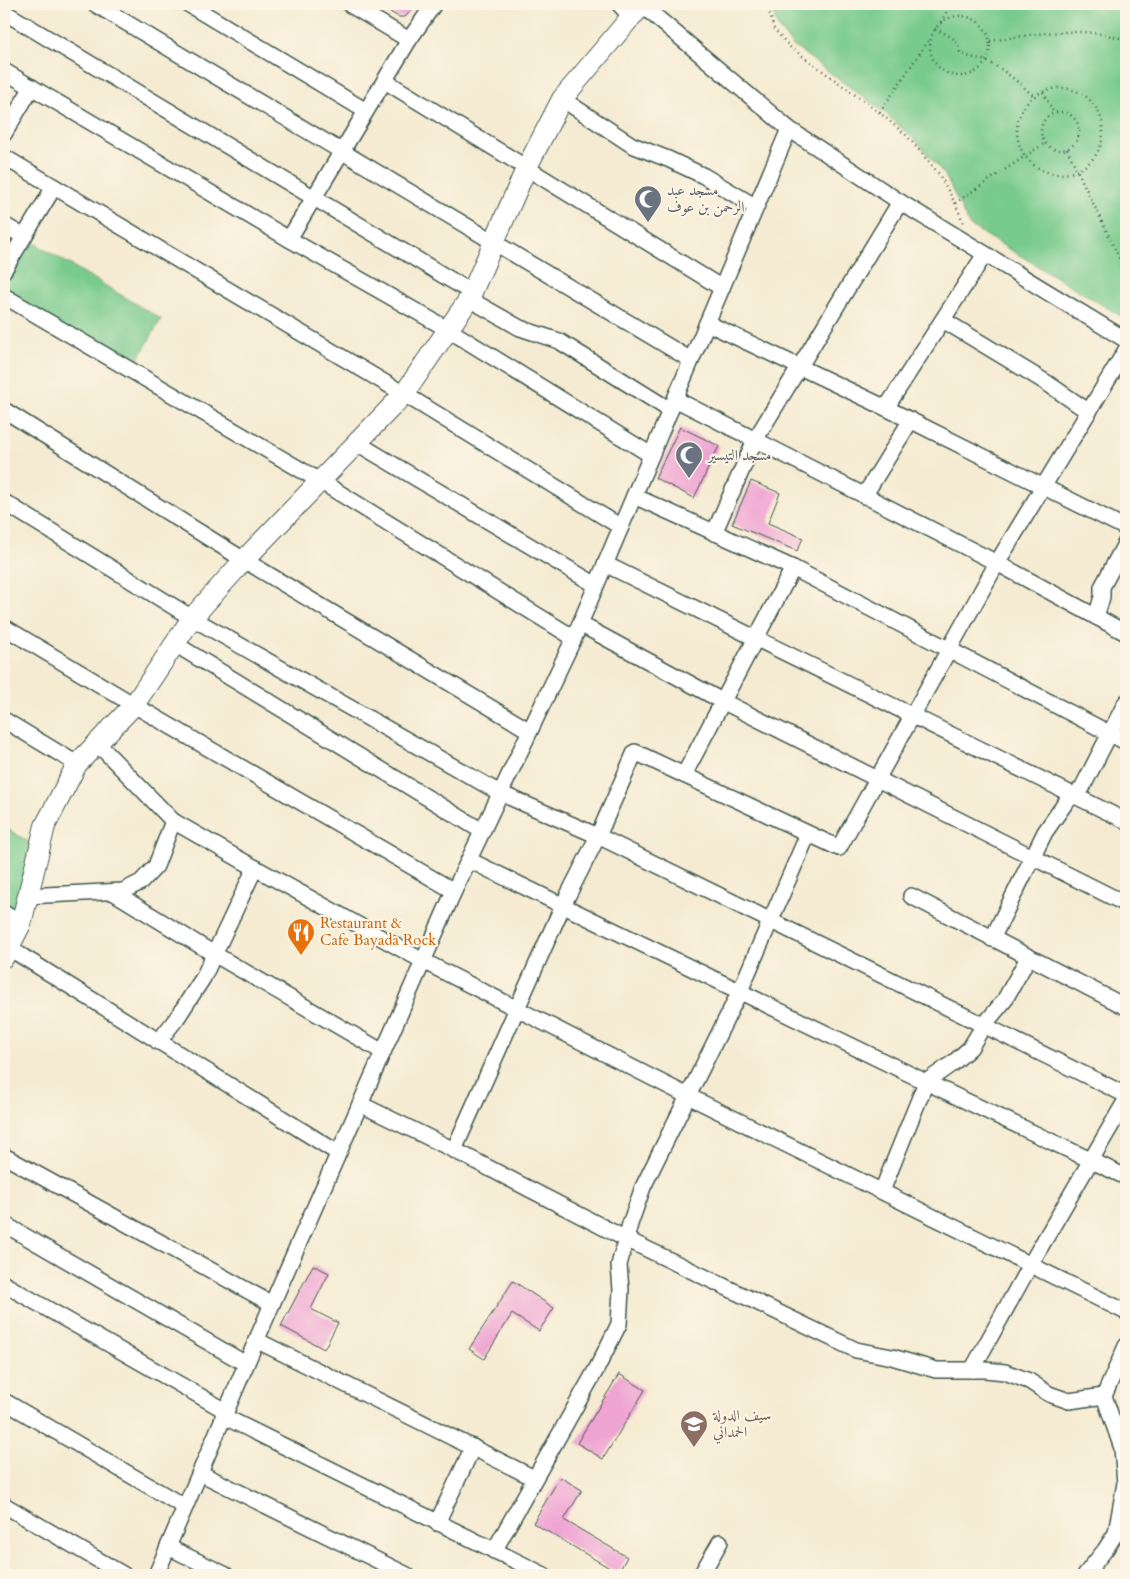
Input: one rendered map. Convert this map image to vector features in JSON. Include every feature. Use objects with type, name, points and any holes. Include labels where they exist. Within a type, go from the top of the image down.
[{"type":"main road","points":[[6,952],[21,924],[44,826],[77,764],[96,742],[134,705],[192,618],[244,560],[404,394],[449,330],[470,296],[526,168],[562,99],[636,7]]},
{"type":"street","points":[[95,4],[691,360]]},
{"type":"street","points":[[188,4],[366,111]]},
{"type":"street","points":[[350,4],[409,40]]},
{"type":"street","points":[[289,239],[409,40],[434,4]]},
{"type":"street","points":[[636,7],[789,129],[900,202],[1126,340]]},
{"type":"street","points":[[4,12],[314,198],[520,328],[559,341],[673,404],[755,440],[997,563],[1126,633]]},
{"type":"street","points":[[4,71],[289,239],[449,330],[651,455]]},
{"type":"street","points":[[384,81],[722,288]]},
{"type":"street","points":[[4,134],[32,87]]},
{"type":"street","points":[[562,99],[632,145],[704,176],[756,207]]},
{"type":"street","points":[[156,1575],[256,1340],[454,891],[577,631],[789,129]]},
{"type":"street","points":[[4,157],[404,394],[621,527]]},
{"type":"street","points":[[4,270],[54,187]]},
{"type":"street","points":[[714,533],[755,440],[900,202]]},
{"type":"street","points":[[4,225],[23,236]]},
{"type":"street","points":[[886,408],[985,254]]},
{"type":"street","points":[[4,296],[577,631],[722,701],[1126,904]]},
{"type":"street","points":[[943,320],[1047,383],[1089,412]]},
{"type":"street","points":[[707,323],[886,408],[1126,528]]},
{"type":"street","points":[[454,1150],[563,905],[598,836],[635,752],[839,848],[997,563],[1126,350]]},
{"type":"street","points":[[4,410],[244,560],[530,731]]},
{"type":"street","points":[[864,496],[910,420]]},
{"type":"street","points":[[357,443],[596,585]]},
{"type":"street","points":[[634,496],[793,568],[1126,742]]},
{"type":"street","points":[[4,502],[192,618],[500,793],[598,836],[1126,1095]]},
{"type":"street","points":[[1096,616],[1102,597],[1102,587],[1126,542]]},
{"type":"street","points":[[605,564],[1126,821]]},
{"type":"street","points":[[684,775],[793,568]]},
{"type":"street","points":[[4,627],[454,891]]},
{"type":"street","points":[[175,644],[482,831]]},
{"type":"street","points":[[992,939],[1046,832],[1066,802],[1082,788],[1126,702]]},
{"type":"street","points":[[4,720],[77,764]]},
{"type":"street","points":[[96,742],[173,820],[255,868],[423,961],[688,1096],[1126,1312]]},
{"type":"street","points":[[27,896],[124,891],[141,882],[156,866],[173,820]]},
{"type":"street","points":[[494,1551],[597,1368],[619,1324],[621,1290],[619,1265],[642,1187],[740,991],[808,834]]},
{"type":"street","points":[[469,860],[1126,1177]]},
{"type":"street","points":[[158,1042],[177,1018],[203,978],[255,868]]},
{"type":"street","points":[[113,892],[214,954],[383,1052]]},
{"type":"street","points":[[911,896],[1126,1007]]},
{"type":"street","points":[[4,913],[21,924]]},
{"type":"street","points":[[6,952],[158,1042],[338,1153]]},
{"type":"street","points":[[882,1191],[926,1082],[970,1048],[984,1025],[1004,1000],[1028,958]]},
{"type":"street","points":[[972,1370],[1030,1265],[1126,1100]]},
{"type":"street","points":[[360,1104],[454,1150],[626,1239],[856,1350],[892,1357],[936,1370],[1005,1372],[1030,1381],[1048,1394],[1068,1401],[1104,1396]]},
{"type":"street","points":[[4,1156],[272,1304]]},
{"type":"street","points":[[4,1224],[246,1364]]},
{"type":"street","points":[[4,1284],[225,1414],[436,1523],[544,1575]]},
{"type":"street","points":[[256,1340],[534,1478]]},
{"type":"street","points":[[1085,1575],[1116,1533],[1125,1483],[1122,1448],[1104,1396],[1126,1346]]},
{"type":"street","points":[[4,1401],[185,1507]]},
{"type":"street","points":[[436,1523],[473,1448]]},
{"type":"street","points":[[200,1472],[407,1575]]},
{"type":"street","points":[[4,1505],[124,1575]]},
{"type":"street","points":[[701,1575],[720,1542]]},
{"type":"street","points":[[168,1547],[226,1575]]},
{"type":"path","points":[[767,4],[774,30],[790,47],[880,113],[907,136],[940,174],[966,229]]},
{"type":"path","points":[[880,113],[940,24],[951,4]]},
{"type":"path","points":[[932,34],[930,55],[942,71],[951,76],[961,77],[971,75],[980,70],[990,52],[990,41],[982,25],[974,19],[965,16],[956,16],[940,24]]},
{"type":"path","points":[[935,30],[951,37],[959,45],[960,52],[965,56],[986,62],[1013,79],[1034,97]]},
{"type":"path","points":[[990,41],[1061,31],[1098,34],[1126,40]]},
{"type":"path","points":[[1056,88],[1069,89],[1082,94],[1092,102],[1100,114],[1103,133],[1098,153],[1089,163],[1078,170],[1060,174],[1043,171],[1033,165],[1025,156],[1019,144],[1017,131],[1019,118],[1025,106],[1034,97],[1056,88]]},
{"type":"path","points":[[1043,92],[1054,113]]},
{"type":"path","points":[[1066,112],[1071,115],[1078,124],[1079,136],[1076,142],[1067,149],[1058,150],[1045,143],[1041,132],[1048,116],[1054,113],[1066,112]]},
{"type":"path","points":[[955,203],[1045,143]]},
{"type":"path","points":[[1067,149],[1126,272]]},
{"type":"path","points":[[1120,259],[1126,258]]},
{"type":"green space","points":[[770,4],[1126,4],[1126,319],[969,225],[945,175],[917,142],[885,113],[792,45],[778,27]]},
{"type":"green space","points":[[4,225],[161,319],[132,370],[4,296]]},
{"type":"green space","points":[[4,827],[39,848],[21,924],[4,913]]},
{"type":"building","points":[[375,4],[416,4],[405,17],[399,17]]},
{"type":"building","points":[[680,427],[719,446],[694,498],[655,478]]},
{"type":"building","points":[[751,481],[780,493],[768,523],[803,538],[797,551],[732,524]]},
{"type":"building","points":[[313,1265],[329,1273],[311,1309],[338,1323],[324,1349],[281,1326]]},
{"type":"building","points":[[513,1281],[554,1308],[539,1331],[512,1314],[484,1359],[469,1349]]},
{"type":"building","points":[[619,1374],[645,1390],[603,1459],[577,1443]]},
{"type":"building","points":[[560,1477],[582,1490],[564,1520],[627,1557],[618,1573],[533,1523]]},
{"type":"place","name":"مسجد عبد الرحمن بن عوف","points":[[648,223]]},
{"type":"place","name":"مسجد التيسير","points":[[689,479]]},
{"type":"place","name":"Restaurant & Cafe Bayada Rock","points":[[301,956]]},
{"type":"place","name":"سيف الدولة الحمداني","points":[[694,1448]]}]
